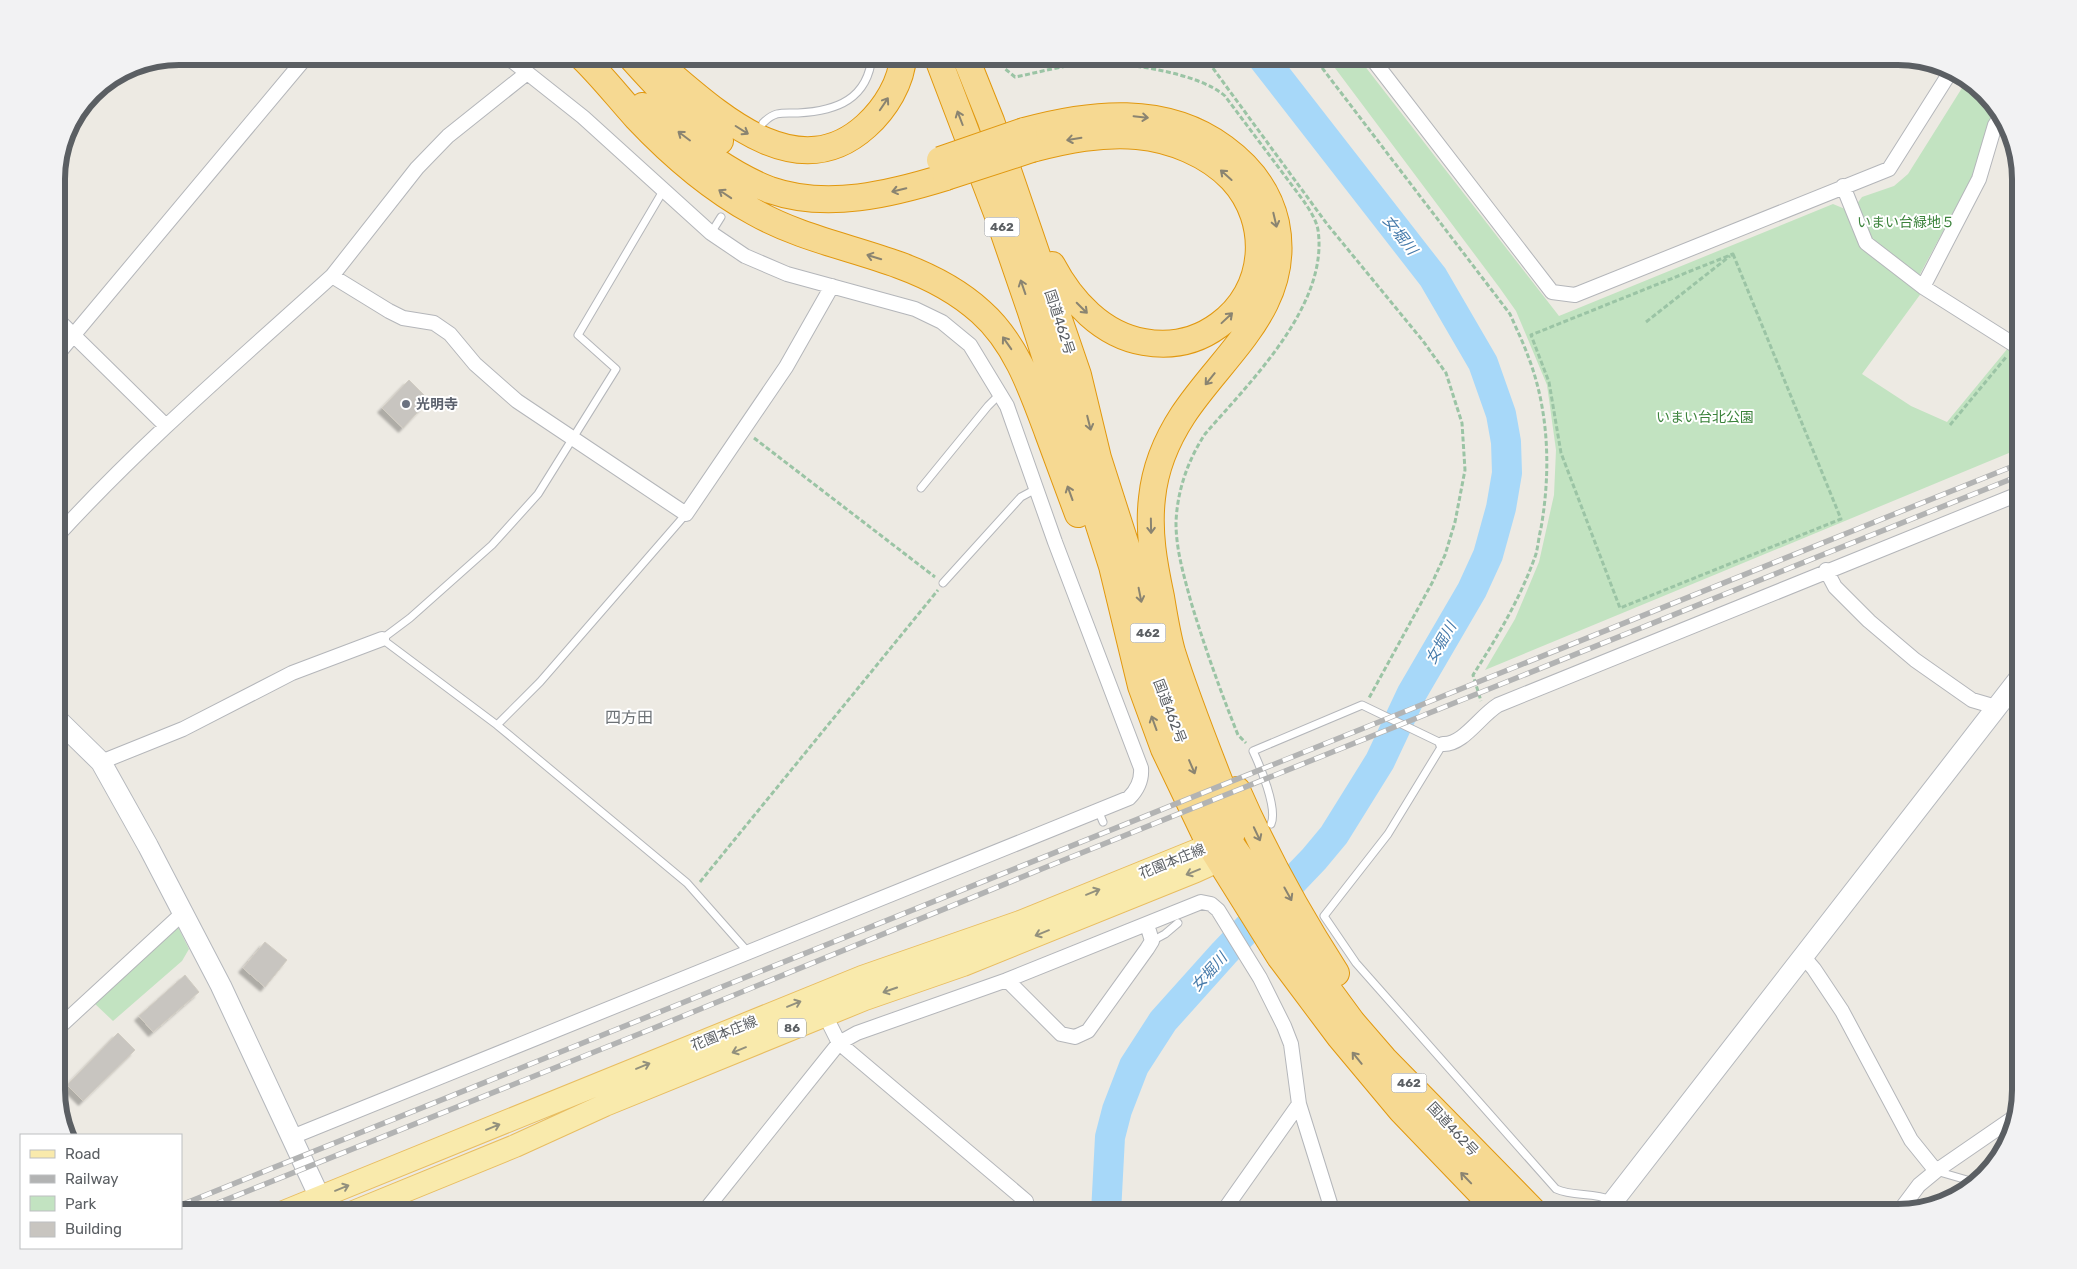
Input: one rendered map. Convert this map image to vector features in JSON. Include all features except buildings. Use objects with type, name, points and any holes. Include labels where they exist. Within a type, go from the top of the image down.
[{"type":"highway","points":[[590,65],[659,140],[696,173],[730,197],[779,225],[834,245],[897,264],[944,285],[982,313],[999,331],[1012,349],[1034,393],[1141,686]]},
{"type":"highway","points":[[592,65],[728,169],[772,190],[794,196],[852,198],[894,192],[943,169],[1028,140],[1072,120],[1113,116],[1147,118],[1194,130],[1216,142],[1251,171],[1265,192],[1274,214],[1279,237],[1279,259],[1275,280],[1267,301],[1254,324],[1183,414],[1162,455],[1156,475],[1151,521],[1152,548],[1171,650],[1232,811],[1234,824],[1219,850]]},
{"type":"highway","points":[[638,65],[671,100],[701,126],[744,156],[781,174],[805,180],[828,181],[858,180],[912,169],[943,169]]},
{"type":"highway","points":[[660,65],[739,128],[773,144],[807,150],[825,148],[843,141],[859,132],[873,120],[896,85],[901,65]]},
{"type":"highway","name":"国道462号","points":[[940,65],[998,216],[1031,312],[1112,566],[1141,686],[1164,749],[1219,850],[1253,876],[1370,1074],[1435,1146],[1491,1204]]},
{"type":"highway","name":"国道462号","points":[[969,65],[991,121],[1078,375],[1098,458],[1138,583],[1157,680],[1191,766],[1213,814],[1219,850]]},
{"type":"highway","points":[[976,65],[991,100],[1051,262],[1069,293],[1086,312],[1102,325],[1129,338],[1158,345],[1177,344],[1196,339],[1226,320],[1239,306],[1250,290],[1257,271],[1258,233],[1252,212],[1244,196],[1232,179],[1216,166],[1198,154],[1180,146],[1138,136],[1028,140]]},
{"type":"highway","points":[[1157,577],[1196,690],[1223,757],[1253,876],[1294,943],[1338,976],[1370,1019],[1477,1139],[1493,1172],[1526,1204]]},
{"type":"main road","name":"花園本庄線","points":[[373,1204],[515,1146],[605,1105],[865,999],[963,965],[1219,850]]},
{"type":"main road","name":"花園本庄線","points":[[325,1204],[862,977],[1219,850]]},
{"type":"street","points":[[65,345],[299,65]]},
{"type":"street","points":[[292,1137],[748,952],[1101,816],[1130,798],[1135,792],[1142,776],[1141,768],[1099,660],[1007,406],[970,345],[942,322],[915,309],[787,274],[745,256],[711,233],[583,117],[517,65]]},
{"type":"street","points":[[1377,65],[1552,292],[1575,295],[1889,169],[1947,77]]},
{"type":"street","points":[[65,527],[99,490],[166,425],[332,276],[417,168],[448,136],[527,73]]},
{"type":"street","points":[[1923,287],[1979,179],[1997,123]]},
{"type":"street","points":[[1843,186],[1866,243],[1923,287],[2012,344]]},
{"type":"street","points":[[332,276],[403,318],[434,323],[450,334],[475,364],[517,401],[686,514],[786,367],[832,286]]},
{"type":"street","points":[[65,326],[166,425]]},
{"type":"street","points":[[1440,743],[1455,742],[1498,704],[1826,570],[2012,497]]},
{"type":"street","points":[[1826,570],[1835,587],[1869,621],[1915,660],[1972,700],[1996,707]]},
{"type":"street","points":[[101,762],[182,729],[292,673],[382,639]]},
{"type":"street","points":[[1611,1204],[2012,687]]},
{"type":"street","points":[[65,724],[101,762],[183,913],[221,986],[323,1204]]},
{"type":"street","points":[[710,1204],[839,1043],[857,1033],[1008,980],[1202,902],[1211,904],[1218,910],[1277,1009],[1291,1044],[1299,1104],[1330,1204]]},
{"type":"street","points":[[65,1022],[183,913]]},
{"type":"street","points":[[1008,980],[1061,1034],[1075,1037],[1088,1031],[1150,936]]},
{"type":"street","points":[[1802,956],[1842,1011],[1911,1140],[1936,1171]]},
{"type":"street","points":[[826,1015],[839,1043],[1026,1201],[1024,1204]]},
{"type":"street","points":[[1228,1204],[1299,1104]]},
{"type":"street","points":[[1905,1204],[1919,1185],[1936,1171],[2007,1122]]},
{"type":"lane","points":[[763,124],[770,116],[779,113],[822,110],[844,104],[856,94],[865,82],[871,65]]},
{"type":"lane","points":[[663,190],[578,335],[616,368],[574,439],[538,494],[492,545],[410,618],[382,639],[497,724],[687,883],[748,952]]},
{"type":"lane","points":[[711,233],[721,217]]},
{"type":"lane","points":[[921,488],[1000,394]]},
{"type":"lane","points":[[943,583],[1021,497],[1036,489]]},
{"type":"lane","points":[[497,724],[540,682],[686,514]]},
{"type":"lane","points":[[1271,824],[1273,820],[1271,802],[1253,750],[1359,706],[1367,706],[1440,743],[1388,834],[1324,916],[1356,963],[1556,1189],[1567,1194],[1598,1194],[1606,1204]]},
{"type":"lane","points":[[1150,936],[1165,934],[1178,923]]},
{"type":"lane","points":[[1936,1171],[1967,1180]]},
{"type":"path","points":[[1211,65],[1315,206],[1423,340],[1446,373],[1462,423],[1465,470],[1462,492],[1445,555],[1367,706]]},
{"type":"path","points":[[1320,65],[1510,314],[1528,356],[1540,396],[1548,466],[1544,509],[1536,552],[1521,592],[1498,637],[1473,675],[1486,713]]},
{"type":"path","points":[[998,68],[1004,68]]},
{"type":"path","points":[[1229,89],[1230,103]]},
{"type":"path","points":[[1304,200],[1315,206]]},
{"type":"path","points":[[1734,254],[1841,519],[1620,608],[1561,453],[1549,382],[1531,335],[1734,254]]},
{"type":"path","points":[[1646,322],[1734,254]]},
{"type":"path","points":[[1950,425],[2012,355]]},
{"type":"path","points":[[1199,433],[1210,427]]},
{"type":"path","points":[[693,890],[943,583],[743,430]]},
{"type":"green space","name":"いまい台北公園","points":[[1333,65],[1364,65],[1559,316],[1833,204],[1845,209],[1860,247],[1922,292],[1862,374],[1911,406],[1947,422],[2008,348],[2012,350],[2012,452],[1485,670],[1515,619],[1539,562],[1554,495],[1556,450],[1547,385],[1516,311]]},
{"type":"green space","name":"いまい台緑地５","points":[[1963,86],[1984,104],[1993,116],[1988,123],[1977,168],[1919,276],[1871,243],[1856,205],[1862,197],[1894,186],[1908,174]]},
{"type":"green space","points":[[177,925],[189,949],[182,961],[113,1021],[93,1002]]},
{"type":"waterway","name":"女堀川","points":[[1106,1204],[1110,1137],[1117,1110],[1134,1066],[1163,1021],[1224,953],[1314,859],[1334,835],[1380,761],[1412,693],[1472,590],[1488,555],[1501,508],[1507,473],[1506,442],[1501,414],[1483,363],[1433,277],[1268,65]]},
{"type":"railway","points":[[183,1204],[2012,467]]},
{"type":"railway","points":[[215,1204],[2012,479]]},
{"type":"place","name":"光明寺","points":[[406,404]]},
{"type":"district","name":"四方田","points":[[629,717]]}]
